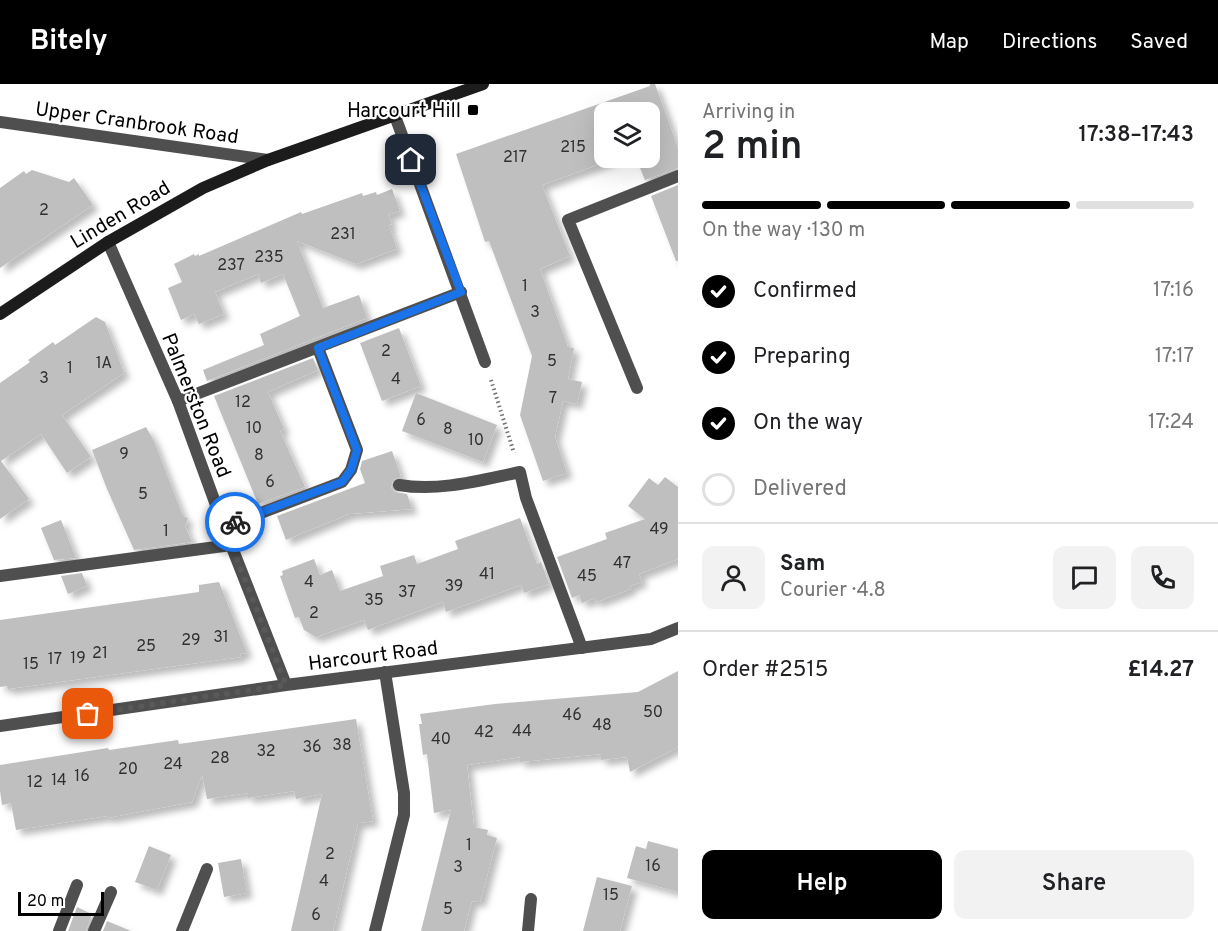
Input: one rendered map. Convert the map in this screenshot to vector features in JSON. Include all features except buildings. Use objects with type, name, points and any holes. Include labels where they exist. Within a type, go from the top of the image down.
[{"type":"main road","name":"Linden Road","points":[[0,314],[108,242],[203,188],[268,160],[483,84]]},
{"type":"street","points":[[395,116],[485,362]]},
{"type":"street","name":"Upper Cranbrook Road","points":[[0,122],[268,160]]},
{"type":"street","points":[[637,388],[568,220],[678,176]]},
{"type":"street","name":"Palmerston Road","points":[[108,242],[178,401],[286,685]]},
{"type":"street","points":[[178,401],[461,292]]},
{"type":"street","points":[[224,526],[342,482],[351,470],[357,450],[318,348]]},
{"type":"street","points":[[399,485],[416,488],[460,484],[520,472],[526,498],[582,648]]},
{"type":"street","points":[[0,576],[231,545]]},
{"type":"street","name":"Harcourt Road","points":[[0,726],[286,685],[651,639],[678,628]]},
{"type":"street","points":[[375,931],[404,815],[404,793],[385,672]]},
{"type":"street","points":[[182,931],[207,869]]},
{"type":"street","points":[[58,931],[77,885]]},
{"type":"street","points":[[94,931],[111,892]]},
{"type":"street","points":[[528,931],[531,899]]},
{"type":"path","points":[[497,400],[520,472]]},
{"type":"way so far","points":[[88,714],[286,685],[224,526],[235,522]]},
{"type":"place","name":"Harcourt Hill","points":[[473,110]]},
{"type":"route","points":[[235,522],[342,482],[351,470],[357,450],[318,348],[461,292],[411,160]]}]
